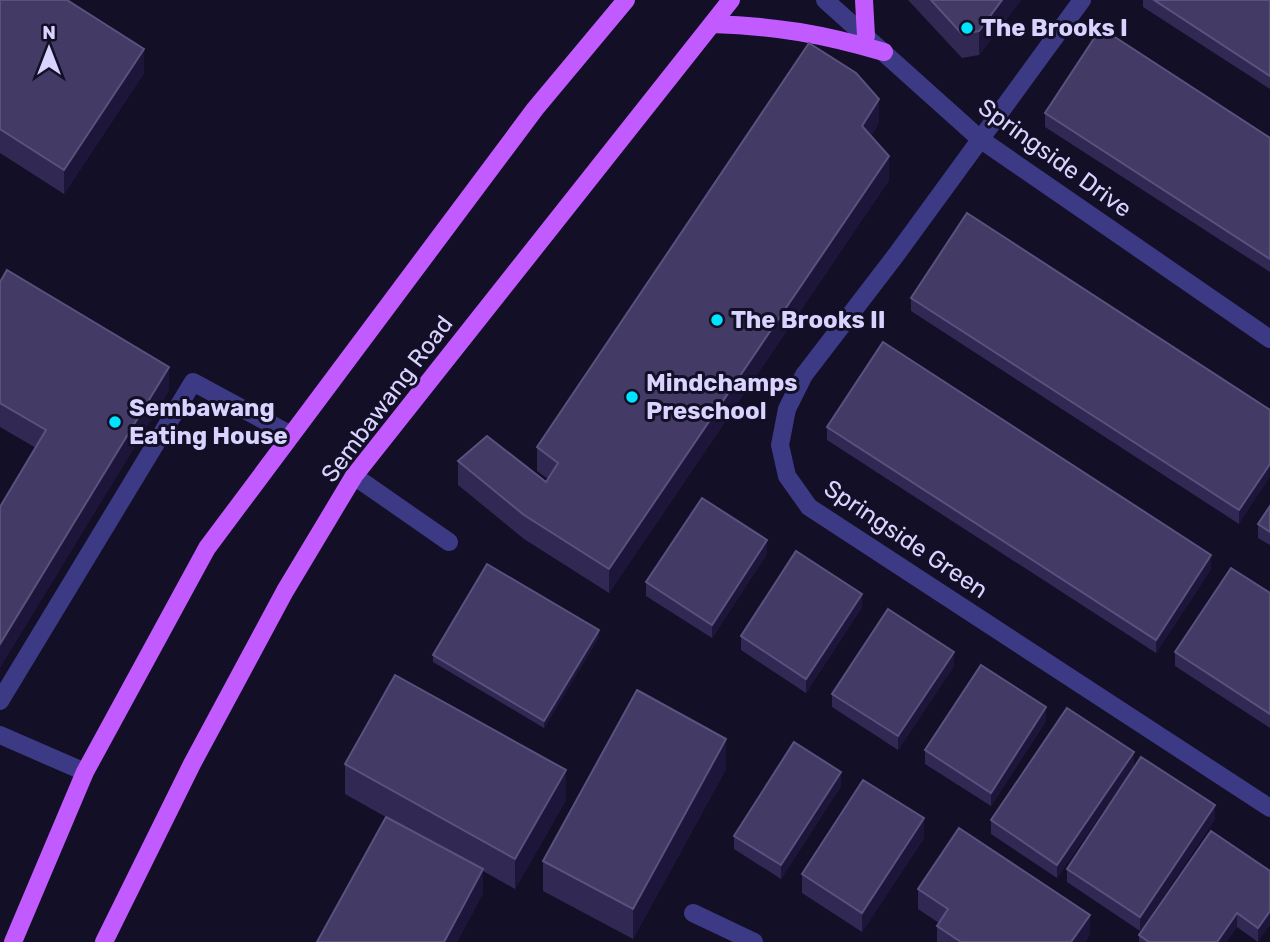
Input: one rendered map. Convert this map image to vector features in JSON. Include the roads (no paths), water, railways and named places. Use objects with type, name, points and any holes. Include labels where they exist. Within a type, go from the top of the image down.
[{"type":"main road","points":[[13,942],[85,772],[207,548],[535,109],[626,0]]},
{"type":"main road","name":"Sembawang Road","points":[[104,942],[199,751],[285,591],[354,476],[731,0]]},
{"type":"main road","points":[[864,0],[866,36]]},
{"type":"main road","points":[[712,24],[760,25],[829,36],[884,52]]},
{"type":"street","name":"Springside Drive","points":[[825,0],[980,139],[1270,339]]},
{"type":"street","name":"Springside Green","points":[[1082,0],[804,375],[787,409],[780,446],[787,476],[809,508],[1270,808]]},
{"type":"street","points":[[0,701],[193,382],[291,435]]},
{"type":"street","points":[[354,476],[449,542]]},
{"type":"street","points":[[0,735],[85,772]]},
{"type":"street","points":[[692,913],[754,942]]},
{"type":"place","name":"The Brooks I","points":[[967,28]]},
{"type":"place","name":"The Brooks II","points":[[717,320]]},
{"type":"place","name":"Mindchamps Preschool","points":[[632,397]]},
{"type":"place","name":"Sembawang Eating House","points":[[115,422]]}]
